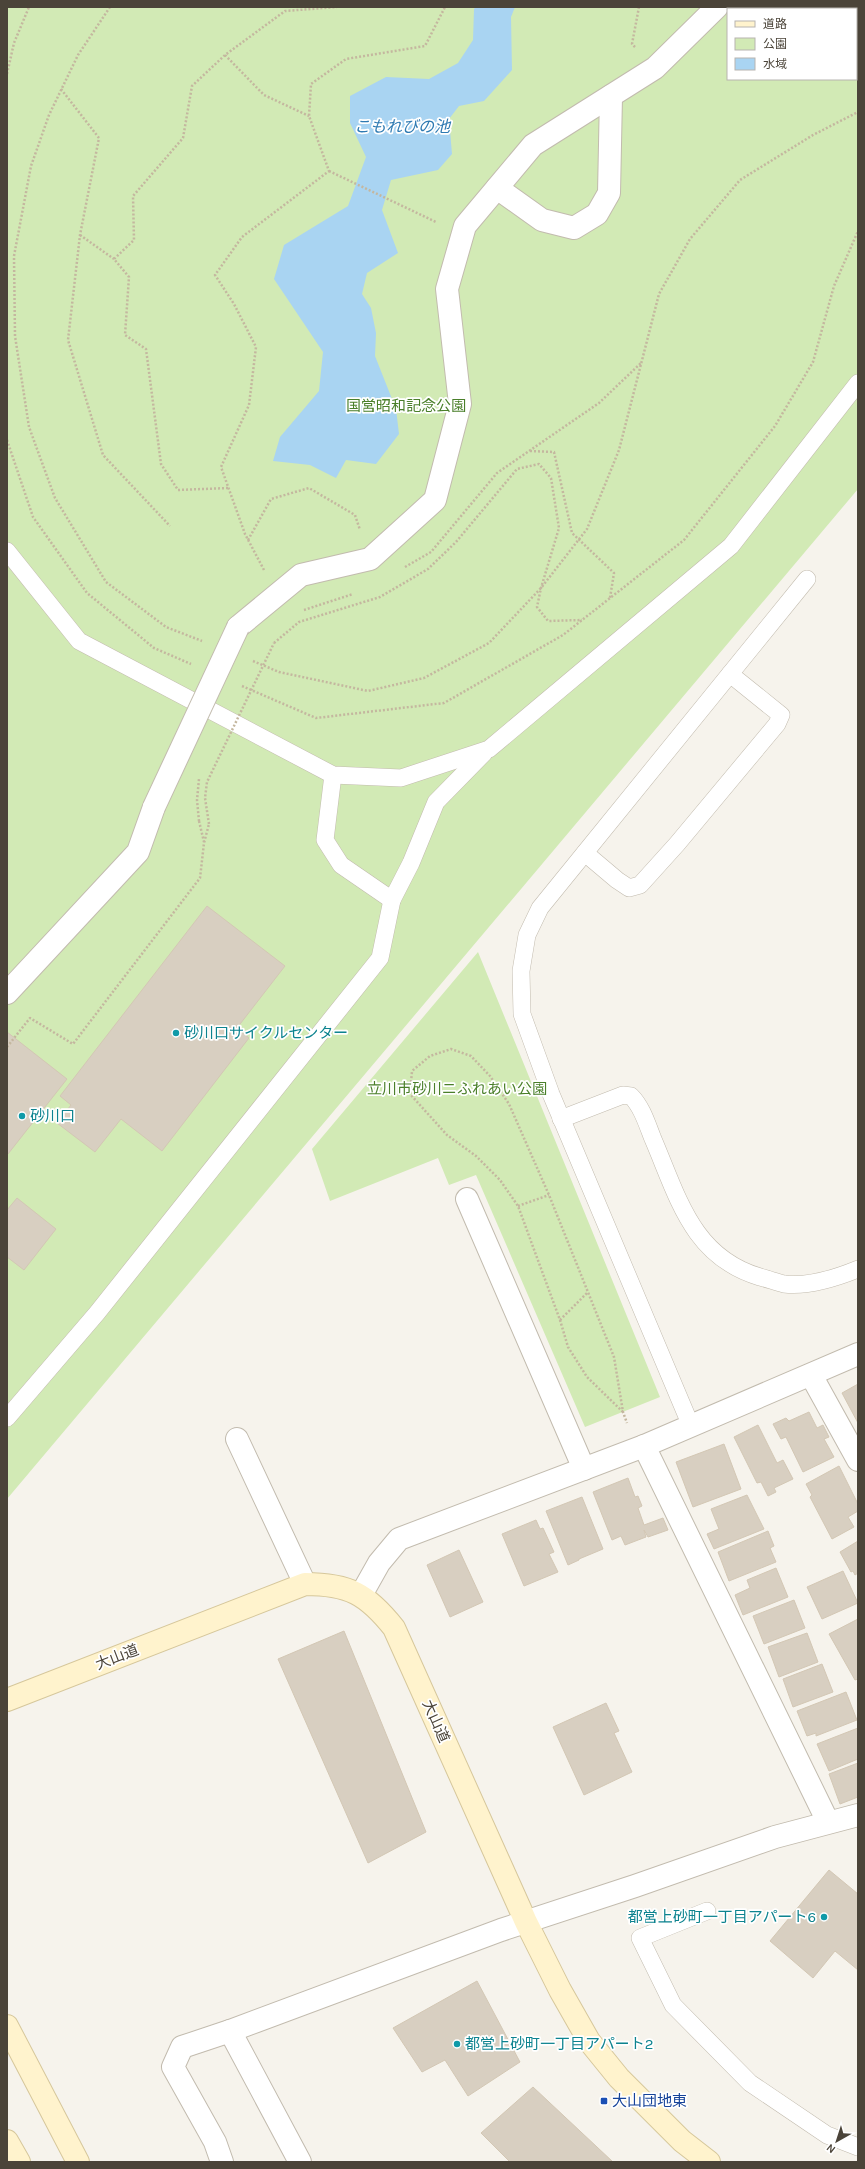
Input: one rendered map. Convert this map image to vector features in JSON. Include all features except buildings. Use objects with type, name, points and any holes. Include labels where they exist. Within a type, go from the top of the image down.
[{"type":"street","points":[[7,993],[138,852],[154,807],[238,626],[301,575],[370,559],[435,500],[460,404],[447,289],[465,226],[533,145],[655,68],[717,7]]},
{"type":"street","points":[[497,188],[542,220],[574,228],[597,214],[609,193],[611,96]]},
{"type":"street","points":[[467,1199],[584,1469]]},
{"type":"street","points":[[361,1595],[379,1563],[399,1539],[644,1446],[858,1354]]},
{"type":"street","points":[[810,1375],[858,1460]]},
{"type":"street","points":[[237,1439],[305,1584]]},
{"type":"street","points":[[644,1446],[828,1822]]},
{"type":"street","name":"大山道","points":[[7,1700],[305,1584],[331,1584],[361,1595],[381,1612],[394,1628],[526,1922],[560,1990],[589,2040],[619,2078],[682,2141],[709,2162]]},
{"type":"street","points":[[222,2162],[215,2142],[173,2067],[182,2047],[230,2031],[501,1930],[775,1837],[858,1815]]},
{"type":"street","points":[[7,2026],[78,2162]]},
{"type":"street","points":[[230,2031],[300,2162]]},
{"type":"street","points":[[7,2140],[19,2162]]},
{"type":"lane","points":[[7,1418],[97,1313],[380,958],[392,900],[411,863],[436,802],[464,771],[489,749],[731,546],[858,383]]},
{"type":"lane","points":[[7,550],[79,641],[333,774],[401,778],[489,749]]},
{"type":"lane","points":[[691,1426],[561,1119],[522,1014],[521,971],[527,935],[540,908],[808,579]]},
{"type":"lane","points":[[584,853],[629,888],[640,885],[677,844],[777,724],[780,715],[730,674]]},
{"type":"lane","points":[[333,774],[325,840],[341,865],[392,900]]},
{"type":"lane","points":[[561,1119],[623,1095],[631,1096],[636,1101],[648,1126],[689,1223],[710,1248],[731,1266],[744,1272],[784,1284],[812,1283],[858,1269]]},
{"type":"lane","points":[[708,1911],[640,1938],[673,2006],[750,2083],[827,2136],[858,2147]]},
{"type":"path","points":[[7,74],[14,43],[30,7]]},
{"type":"path","points":[[110,7],[78,55],[61,89],[49,115],[31,166],[14,256],[15,336],[29,427],[55,498],[106,582],[166,627],[209,644]]},
{"type":"path","points":[[114,259],[134,240],[133,196],[183,138],[192,86],[225,55],[284,11],[287,7]]},
{"type":"path","points":[[284,11],[337,7]]},
{"type":"path","points":[[445,7],[425,46],[346,59],[311,84],[309,116],[329,171],[434,222],[465,226]]},
{"type":"path","points":[[639,7],[632,44],[655,68]]},
{"type":"path","points":[[225,55],[264,95],[309,116]]},
{"type":"path","points":[[61,89],[99,138],[80,235],[68,340],[103,454],[170,526]]},
{"type":"path","points":[[251,667],[253,660],[280,672],[368,691],[424,678],[489,643],[540,588],[587,529],[619,450],[659,294],[690,240],[740,180],[813,135],[858,112]]},
{"type":"path","points":[[277,594],[248,540],[221,467],[250,405],[256,347],[234,304],[215,275],[242,237],[329,171]]},
{"type":"path","points":[[239,685],[316,718],[444,702],[563,635],[684,540],[775,426],[813,362],[834,286],[858,231]]},
{"type":"path","points":[[80,235],[114,259],[129,277],[125,335],[146,349],[161,464],[178,490],[228,488]]},
{"type":"path","points":[[7,440],[33,517],[87,593],[154,648],[197,666]]},
{"type":"path","points":[[529,451],[554,452],[572,533],[614,573],[610,599]]},
{"type":"path","points":[[7,1047],[30,1018],[73,1044],[200,878],[204,843],[209,824],[205,798],[207,782],[274,643],[299,622],[380,597],[428,569],[456,542],[517,469],[539,464],[551,478],[559,528],[540,588],[537,607],[548,621],[583,620]]},
{"type":"path","points":[[248,540],[271,499],[309,488],[355,515],[370,559]]},
{"type":"path","points":[[241,688],[244,681]]},
{"type":"path","points":[[202,772],[199,779],[197,800],[199,821],[204,843]]},
{"type":"path","points":[[450,1049],[471,1056],[490,1076],[508,1104],[549,1195],[614,1357],[622,1412],[587,1376],[568,1347],[560,1320],[518,1206],[500,1180],[476,1156],[447,1136],[410,1094],[412,1071],[430,1056],[450,1049]]},
{"type":"path","points":[[518,1206],[549,1195]]},
{"type":"path","points":[[560,1320],[588,1292]]},
{"type":"green space","name":"国営昭和記念公園","points":[[7,7],[858,7],[858,489],[7,1499]]},
{"type":"green space","name":"立川市砂川ニふれあい公園","points":[[478,952],[660,1397],[585,1427],[476,1175],[449,1185],[438,1158],[330,1201],[312,1149]]},
{"type":"water","name":"こもれびの池","points":[[476,7],[515,7],[511,17],[512,70],[484,101],[459,106],[449,119],[452,154],[438,170],[391,180],[382,210],[398,253],[367,273],[362,294],[371,308],[376,333],[375,356],[396,409],[399,434],[376,464],[346,460],[336,478],[310,465],[273,461],[280,437],[319,391],[323,352],[274,279],[284,245],[348,206],[366,157],[350,123],[350,96],[386,77],[429,79],[458,63],[473,40],[474,9]]},
{"type":"place","name":"砂川口サイクルセンター","points":[[176,1033]]},
{"type":"place","name":"砂川口","points":[[22,1116]]},
{"type":"place","name":"都営上砂町一丁目アパート6","points":[[824,1917]]},
{"type":"place","name":"都営上砂町一丁目アパート2","points":[[457,2044]]},
{"type":"place","name":"大山団地東","points":[[604,2101]]}]
